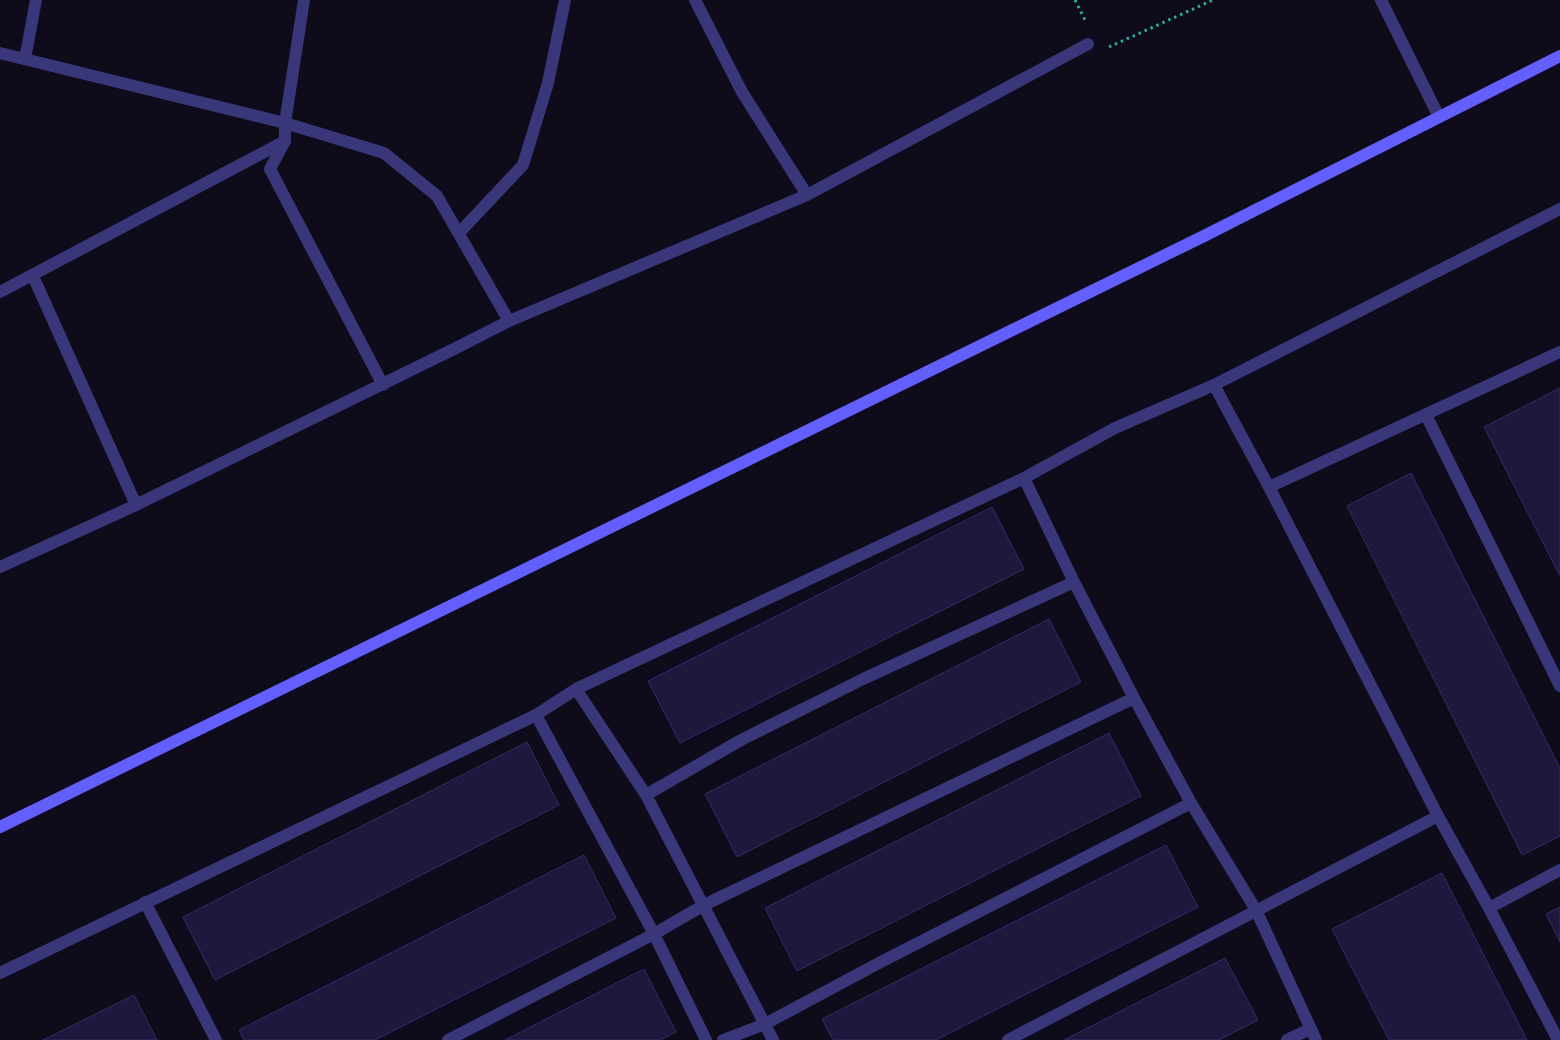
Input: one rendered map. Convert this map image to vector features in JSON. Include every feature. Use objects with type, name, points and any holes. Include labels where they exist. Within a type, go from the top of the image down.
[{"type":"street","points":[[25,59],[36,0]]},
{"type":"street","points":[[304,0],[285,123],[285,141],[270,169],[382,385]]},
{"type":"street","points":[[459,233],[523,165],[548,83],[565,0]]},
{"type":"street","points":[[695,0],[742,92],[806,195]]},
{"type":"street","points":[[1381,0],[1439,117]]},
{"type":"street","points":[[0,567],[136,505],[509,321],[806,195],[1088,44]]},
{"type":"street","points":[[0,52],[285,123],[384,153],[438,196],[509,321]]},
{"type":"street","points":[[0,827],[1204,236],[1560,56]]},
{"type":"street","points":[[0,292],[285,141]]},
{"type":"street","points":[[0,973],[536,715],[576,689],[1024,478],[1115,428],[1214,385],[1560,208]]},
{"type":"street","points":[[33,276],[136,505]]},
{"type":"street","points":[[1269,487],[1560,352]]},
{"type":"street","points":[[1214,385],[1269,487],[1438,816],[1489,908],[1558,1040]]},
{"type":"street","points":[[1426,415],[1560,686]]},
{"type":"street","points":[[1024,478],[1074,582],[1134,698],[1191,802],[1256,910],[1313,1034],[1287,1040]]},
{"type":"street","points":[[646,795],[741,740],[846,688],[1074,582]]},
{"type":"street","points":[[576,689],[646,795],[774,1040]]},
{"type":"street","points":[[448,1040],[654,934],[704,905],[1134,698]]},
{"type":"street","points":[[536,715],[654,934],[706,1040]]},
{"type":"street","points":[[723,1040],[765,1024],[1191,802]]},
{"type":"street","points":[[1008,1040],[1438,816]]},
{"type":"street","points":[[1489,908],[1560,870]]},
{"type":"street","points":[[145,902],[216,1040]]},
{"type":"path","points":[[1075,0],[1087,24]]},
{"type":"path","points":[[1109,47],[1213,0]]},
{"type":"building","points":[[1560,388],[1560,576],[1484,427]]},
{"type":"building","points":[[1411,473],[1560,768],[1560,836],[1522,855],[1347,506]]},
{"type":"building","points":[[992,507],[1024,569],[680,743],[648,681]]},
{"type":"building","points":[[1049,619],[1081,682],[737,857],[705,794]]},
{"type":"building","points":[[1109,733],[1141,796],[797,971],[765,908]]},
{"type":"building","points":[[527,742],[559,805],[215,980],[183,917]]},
{"type":"building","points":[[1166,845],[1198,907],[936,1040],[833,1040],[822,1019]]},
{"type":"building","points":[[584,855],[616,918],[375,1040],[244,1040],[239,1030]]},
{"type":"building","points":[[1442,873],[1527,1040],[1389,1040],[1332,929]]},
{"type":"building","points":[[1560,907],[1560,942],[1546,914]]},
{"type":"building","points":[[1225,958],[1258,1020],[1219,1040],[1064,1040]]},
{"type":"building","points":[[644,969],[676,1032],[660,1040],[505,1040]]},
{"type":"building","points":[[134,995],[157,1040],[43,1040]]}]
